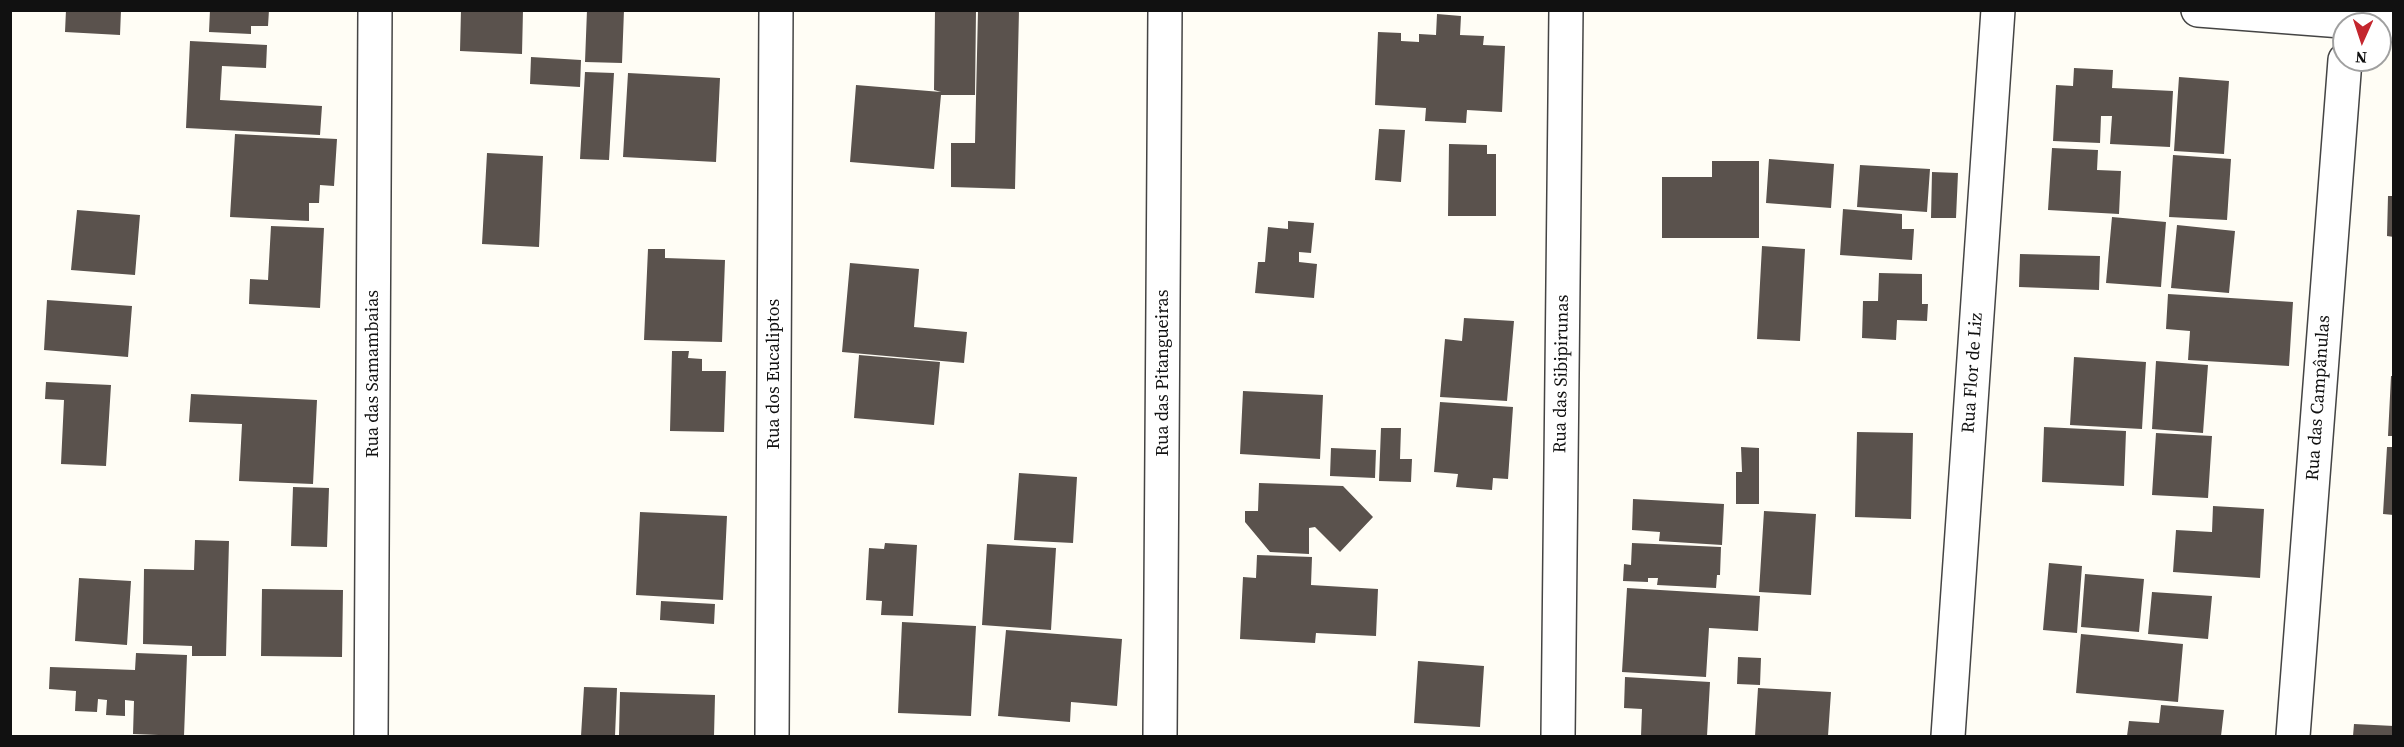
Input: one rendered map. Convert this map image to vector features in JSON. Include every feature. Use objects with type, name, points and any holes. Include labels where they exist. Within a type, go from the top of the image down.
[{"type":"street","name":"Rua das Samambaias","points":[[371,736],[375,10]]},
{"type":"street","name":"Rua dos Eucaliptos","points":[[772,736],[776,10]]},
{"type":"street","name":"Rua das Pitangueiras","points":[[1160,736],[1166,10]]},
{"type":"street","name":"Rua das Sibipirunas","points":[[1558,736],[1566,10]]},
{"type":"street","name":"Rua Flor de Liz","points":[[1948,736],[1998,10]]},
{"type":"street","points":[[2198,10],[2332,18]]},
{"type":"street","name":"Rua das Campânulas","points":[[2293,736],[2344,72]]},
{"type":"building","points":[[66,10],[121,10],[120,35],[65,32]]},
{"type":"building","points":[[210,10],[269,10],[268,26],[251,26],[251,34],[209,32]]},
{"type":"building","points":[[461,10],[523,10],[522,54],[460,51]]},
{"type":"building","points":[[587,10],[624,10],[622,63],[585,62]]},
{"type":"building","points":[[935,10],[976,10],[975,95],[941,95],[934,169],[850,162],[856,85],[941,92],[934,90]]},
{"type":"building","points":[[978,10],[1019,10],[1015,189],[951,187],[951,143],[975,143]]},
{"type":"building","points":[[1437,14],[1461,16],[1460,35],[1484,36],[1483,45],[1505,46],[1502,112],[1467,110],[1466,123],[1425,121],[1426,108],[1375,105],[1378,32],[1401,33],[1401,41],[1419,42],[1419,34],[1436,35]]},
{"type":"building","points":[[190,41],[267,45],[266,68],[222,66],[220,100],[322,106],[320,135],[186,128]]},
{"type":"building","points":[[531,57],[581,60],[580,87],[530,84]]},
{"type":"building","points":[[2074,68],[2113,70],[2112,88],[2173,91],[2170,147],[2110,144],[2112,116],[2101,116],[2100,143],[2053,141],[2056,85],[2073,86]]},
{"type":"building","points":[[585,72],[614,73],[609,160],[580,159]]},
{"type":"building","points":[[628,73],[720,78],[716,162],[623,157]]},
{"type":"building","points":[[2179,77],[2229,81],[2224,154],[2174,151]]},
{"type":"building","points":[[1379,129],[1405,130],[1401,182],[1375,180]]},
{"type":"building","points":[[235,134],[337,139],[334,186],[320,185],[319,203],[309,203],[309,221],[230,217]]},
{"type":"building","points":[[1449,144],[1487,145],[1487,154],[1496,154],[1496,216],[1448,216]]},
{"type":"building","points":[[2052,148],[2098,150],[2097,170],[2121,171],[2119,214],[2048,210]]},
{"type":"building","points":[[487,153],[543,156],[539,247],[482,244]]},
{"type":"building","points":[[2173,155],[2231,159],[2227,220],[2169,217]]},
{"type":"building","points":[[1769,159],[1834,164],[1831,208],[1766,203]]},
{"type":"building","points":[[1712,161],[1759,161],[1759,238],[1662,238],[1662,177],[1712,177]]},
{"type":"building","points":[[1860,165],[1930,169],[1927,212],[1857,207]]},
{"type":"building","points":[[1932,172],[1958,173],[1956,218],[1931,218]]},
{"type":"building","points":[[2388,196],[2394,196],[2394,237],[2387,236]]},
{"type":"building","points":[[1843,209],[1902,214],[1902,229],[1914,229],[1912,260],[1840,255]]},
{"type":"building","points":[[77,210],[140,215],[135,275],[71,270]]},
{"type":"building","points":[[2112,217],[2166,222],[2161,287],[2106,283]]},
{"type":"building","points":[[1288,221],[1314,223],[1311,253],[1299,252],[1299,262],[1317,264],[1314,298],[1255,293],[1258,262],[1265,262],[1268,227],[1288,229]]},
{"type":"building","points":[[2177,225],[2235,231],[2229,293],[2171,288]]},
{"type":"building","points":[[271,226],[324,228],[320,308],[249,304],[250,279],[268,280]]},
{"type":"building","points":[[1762,246],[1805,249],[1800,341],[1757,339]]},
{"type":"building","points":[[648,249],[665,249],[665,258],[725,260],[722,342],[644,340]]},
{"type":"building","points":[[2020,254],[2100,256],[2099,290],[2019,287]]},
{"type":"building","points":[[850,263],[919,269],[914,327],[967,332],[964,363],[842,352]]},
{"type":"building","points":[[1879,273],[1922,274],[1922,304],[1928,304],[1927,321],[1897,320],[1896,340],[1862,338],[1863,301],[1878,301]]},
{"type":"building","points":[[2168,294],[2293,302],[2289,366],[2188,360],[2190,331],[2166,329]]},
{"type":"building","points":[[47,300],[132,306],[128,357],[44,350]]},
{"type":"building","points":[[1464,318],[1514,321],[1507,401],[1440,397],[1445,339],[1462,341]]},
{"type":"building","points":[[672,351],[689,351],[688,358],[702,359],[702,371],[726,371],[724,432],[670,431]]},
{"type":"building","points":[[859,355],[940,362],[934,425],[854,418]]},
{"type":"building","points":[[2074,357],[2146,362],[2142,429],[2070,425]]},
{"type":"building","points":[[2156,361],[2208,365],[2203,433],[2152,429]]},
{"type":"building","points":[[2391,376],[2394,376],[2394,436],[2388,436]]},
{"type":"building","points":[[46,382],[111,385],[106,466],[61,464],[64,400],[45,399]]},
{"type":"building","points":[[1243,391],[1323,395],[1320,459],[1240,454]]},
{"type":"building","points":[[191,394],[317,400],[313,484],[239,481],[242,424],[189,422]]},
{"type":"building","points":[[1440,402],[1513,407],[1508,479],[1493,478],[1492,490],[1456,487],[1458,474],[1434,472]]},
{"type":"building","points":[[2044,427],[2126,431],[2124,486],[2042,482]]},
{"type":"building","points":[[1381,428],[1401,428],[1400,459],[1412,459],[1411,482],[1379,481]]},
{"type":"building","points":[[1857,432],[1913,433],[1911,519],[1855,517]]},
{"type":"building","points":[[2156,433],[2212,436],[2208,498],[2152,495]]},
{"type":"building","points":[[1741,447],[1759,448],[1759,504],[1736,504],[1736,472],[1742,472]]},
{"type":"building","points":[[2387,447],[2394,447],[2394,515],[2383,514]]},
{"type":"building","points":[[1331,448],[1376,450],[1375,478],[1330,476]]},
{"type":"building","points":[[1019,473],[1077,477],[1073,543],[1014,540]]},
{"type":"building","points":[[1259,483],[1343,486],[1373,517],[1340,552],[1315,527],[1309,528],[1309,554],[1270,552],[1245,522],[1245,511],[1258,511]]},
{"type":"building","points":[[293,487],[329,488],[327,547],[291,546]]},
{"type":"building","points":[[1633,499],[1724,504],[1722,545],[1659,541],[1660,532],[1632,530]]},
{"type":"building","points":[[2213,506],[2264,509],[2260,578],[2173,572],[2176,530],[2212,532]]},
{"type":"building","points":[[1764,511],[1816,514],[1811,595],[1759,592]]},
{"type":"building","points":[[640,512],[727,516],[723,600],[636,595]]},
{"type":"building","points":[[195,540],[229,541],[226,656],[192,656],[192,646],[143,644],[144,569],[194,570]]},
{"type":"building","points":[[885,543],[917,545],[913,616],[881,615],[882,601],[866,600],[869,548],[884,549]]},
{"type":"building","points":[[1632,543],[1721,547],[1720,575],[1717,575],[1716,588],[1657,585],[1658,578],[1648,578],[1648,582],[1623,581],[1624,564],[1631,565]]},
{"type":"building","points":[[987,544],[1056,548],[1051,630],[982,625]]},
{"type":"building","points":[[1257,555],[1312,557],[1311,585],[1378,589],[1376,636],[1316,633],[1315,643],[1240,639],[1243,577],[1256,578]]},
{"type":"building","points":[[2049,563],[2082,566],[2077,633],[2043,630]]},
{"type":"building","points":[[2085,574],[2144,579],[2139,632],[2081,627]]},
{"type":"building","points":[[79,578],[131,581],[127,645],[75,641]]},
{"type":"building","points":[[1627,588],[1760,596],[1758,631],[1709,628],[1706,677],[1622,672]]},
{"type":"building","points":[[262,589],[343,590],[342,657],[261,656]]},
{"type":"building","points":[[2152,592],[2212,596],[2208,639],[2148,634]]},
{"type":"building","points":[[661,601],[715,604],[714,624],[660,620]]},
{"type":"building","points":[[902,622],[976,626],[971,716],[898,713]]},
{"type":"building","points":[[1006,630],[1122,639],[1117,706],[1071,702],[1070,722],[998,716]]},
{"type":"building","points":[[2081,634],[2183,644],[2178,702],[2076,693]]},
{"type":"building","points":[[136,653],[187,655],[184,736],[133,734],[134,701],[125,700],[125,716],[106,715],[107,700],[98,699],[97,712],[75,711],[76,691],[49,689],[50,667],[135,670]]},
{"type":"building","points":[[1738,657],[1761,658],[1760,685],[1737,684]]},
{"type":"building","points":[[1418,661],[1484,666],[1480,727],[1414,723]]},
{"type":"building","points":[[1625,677],[1710,682],[1707,736],[1641,736],[1642,709],[1624,708]]},
{"type":"building","points":[[584,687],[617,688],[615,736],[581,736]]},
{"type":"building","points":[[1758,688],[1831,692],[1828,736],[1755,736]]},
{"type":"building","points":[[620,692],[715,695],[714,736],[619,736]]},
{"type":"building","points":[[2161,705],[2224,710],[2221,736],[2127,736],[2129,721],[2159,723]]},
{"type":"building","points":[[2354,724],[2394,726],[2394,736],[2353,736]]}]
